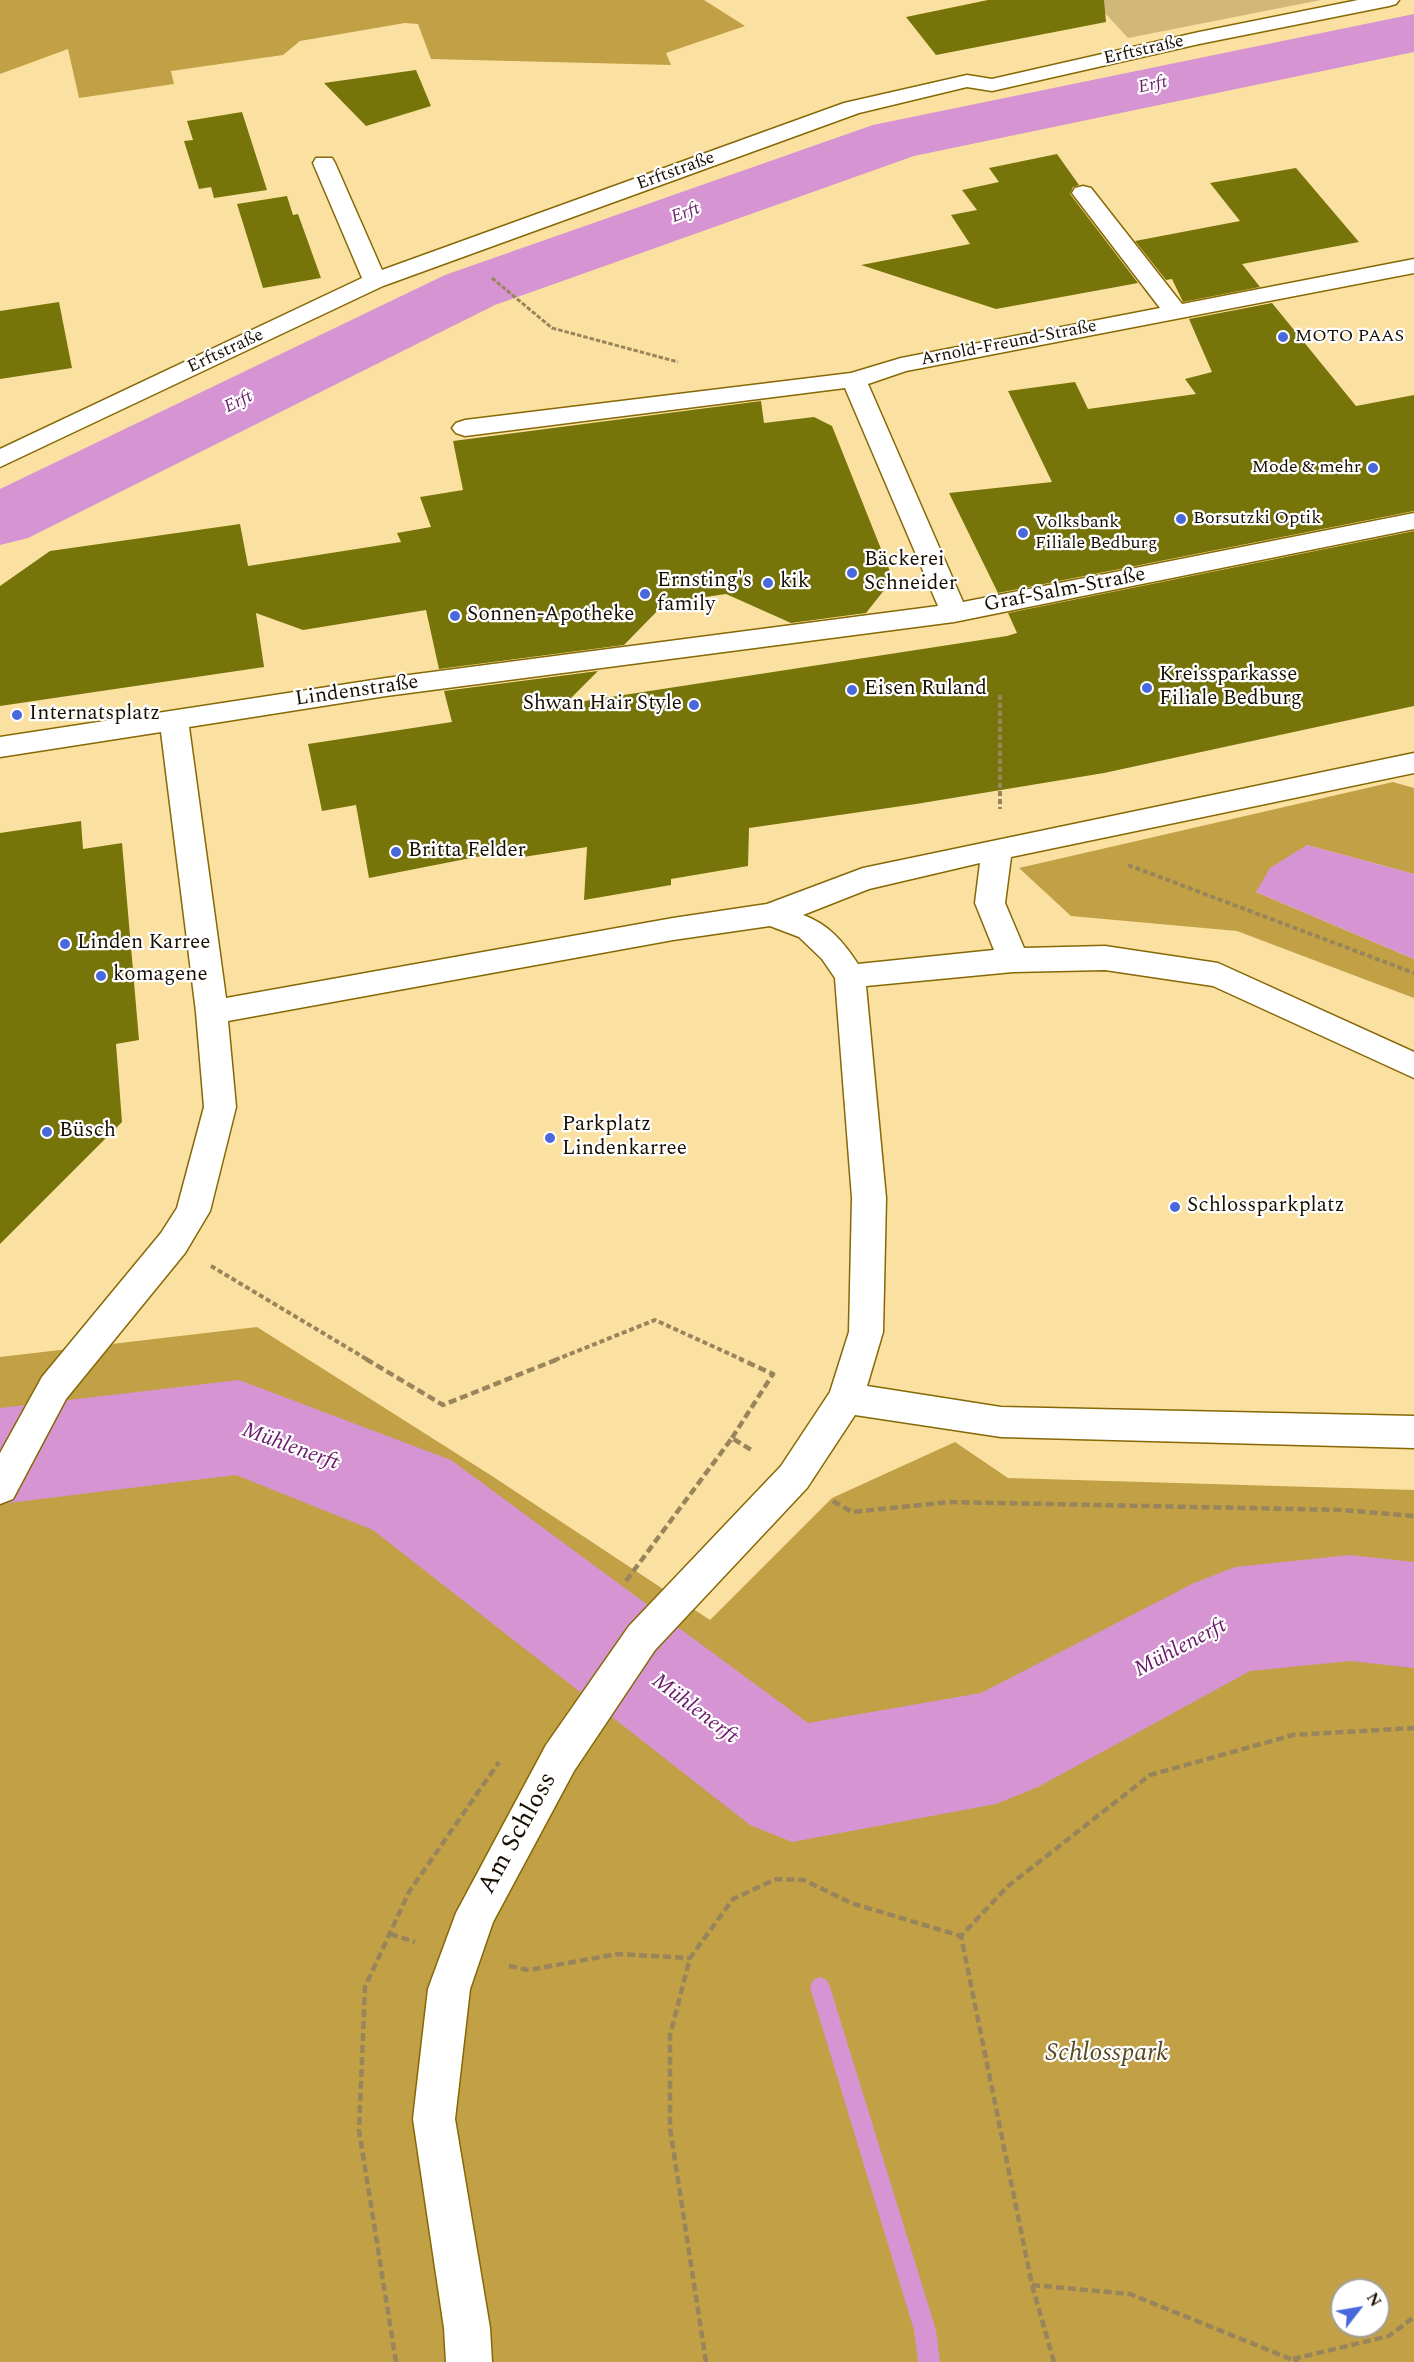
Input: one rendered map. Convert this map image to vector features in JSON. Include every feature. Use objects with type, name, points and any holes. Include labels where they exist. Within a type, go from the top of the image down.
[{"type":"street","name":"Erftstraße","points":[[0,459],[375,281],[852,108],[967,81],[992,85],[1199,38],[1389,0]]},
{"type":"street","points":[[324,162],[375,281]]},
{"type":"street","points":[[1083,193],[1175,311]]},
{"type":"street","name":"Arnold-Freund-Straße","points":[[465,428],[854,380],[901,365],[1414,266]]},
{"type":"street","points":[[854,380],[954,613]]},
{"type":"street","name":"Graf-Salm-Straße","points":[[714,646],[954,613],[1414,521]]},
{"type":"street","name":"Lindenstraße","points":[[0,747],[386,687],[714,646]]},
{"type":"street","points":[[0,1488],[54,1388],[173,1243],[193,1210],[220,1107],[213,1012],[174,721]]},
{"type":"street","points":[[213,1012],[673,928],[771,915],[863,879],[1414,763]]},
{"type":"street","points":[[997,849],[990,903],[1013,960]]},
{"type":"street","points":[[771,915],[810,929],[833,951],[850,976],[1013,960],[1105,958],[1218,975],[1414,1066]]},
{"type":"street","name":"Am Schloss","points":[[469,2362],[467,2328],[434,2119],[449,1989],[476,1913],[560,1758],[642,1638],[794,1477],[846,1398],[866,1332],[869,1198],[850,976]]},
{"type":"street","points":[[846,1398],[1001,1422],[1414,1432]]},
{"type":"path","points":[[485,271],[552,328],[687,364]]},
{"type":"path","points":[[997,849],[1001,793],[1000,695]]},
{"type":"path","points":[[1121,823],[1127,864],[1414,973]]},
{"type":"path","points":[[173,1243],[443,1405],[655,1320],[773,1374],[732,1438],[624,1584]]},
{"type":"path","points":[[732,1438],[852,1512],[950,1502],[1342,1510],[1414,1516]]},
{"type":"path","points":[[961,1936],[1008,1887],[1150,1775],[1293,1735],[1414,1728]]},
{"type":"path","points":[[706,2362],[670,2128],[670,2035],[690,1958],[734,1899],[776,1879],[804,1880],[851,1903],[961,1936]]},
{"type":"path","points":[[396,2362],[359,2130],[365,1987],[409,1892]]},
{"type":"path","points":[[390,1934],[461,1956],[529,1970],[617,1954],[690,1958]]},
{"type":"path","points":[[961,1936],[1032,2285],[1054,2362]]},
{"type":"path","points":[[1032,2285],[1130,2294],[1296,2361],[1389,2336],[1414,2317]]},
{"type":"shaded area","points":[[1093,0],[1321,0],[1128,38]]},
{"type":"shaded area","points":[[1307,845],[1414,874],[1414,959],[1256,892],[1270,868]]},
{"type":"green space","points":[[0,0],[704,0],[745,26],[666,53],[671,65],[431,59],[418,24],[405,23],[300,41],[283,55],[171,71],[174,84],[79,98],[68,49],[0,74]]},
{"type":"green space","points":[[1393,782],[1414,788],[1414,874],[1307,845],[1256,892],[1414,959],[1414,998],[1237,931],[1071,916],[1019,868]]},
{"type":"green space","name":"Schlosspark","points":[[257,1327],[492,1476],[710,1620],[832,1498],[955,1442],[1008,1478],[1414,1490],[1414,2362],[0,2362],[0,1357]]},
{"type":"building","points":[[988,0],[1104,0],[1106,22],[936,55],[906,17]]},
{"type":"building","points":[[416,70],[431,106],[366,126],[324,83]]},
{"type":"building","points":[[242,112],[267,190],[214,198],[211,187],[199,189],[184,141],[193,140],[187,121]]},
{"type":"building","points":[[1057,154],[1079,185],[1073,187],[1070,194],[1138,283],[996,309],[861,265],[970,244],[951,215],[977,210],[962,190],[999,182],[989,168]]},
{"type":"building","points":[[1296,168],[1359,242],[1242,264],[1260,287],[1183,302],[1172,279],[1166,280],[1135,241],[1240,221],[1210,183]]},
{"type":"building","points":[[287,196],[293,215],[298,214],[321,278],[263,288],[237,204]]},
{"type":"building","points":[[59,302],[72,368],[0,379],[0,311]]},
{"type":"building","points":[[1272,303],[1356,406],[1414,395],[1414,511],[998,593],[949,493],[1052,482],[1008,391],[1075,382],[1088,409],[1196,394],[1185,379],[1212,372],[1189,319]]},
{"type":"building","points":[[761,401],[764,423],[814,417],[832,426],[893,579],[866,613],[791,623],[726,594],[665,603],[624,645],[439,669],[426,610],[303,630],[256,613],[264,667],[0,706],[0,586],[50,551],[240,524],[248,566],[401,542],[397,533],[431,527],[420,497],[463,490],[453,441]]},
{"type":"building","points":[[1414,531],[1414,706],[1104,773],[916,804],[749,828],[748,866],[671,879],[671,885],[584,900],[587,847],[517,858],[517,849],[369,878],[356,805],[322,811],[308,744],[452,722],[444,691],[598,671],[565,704],[1007,636],[1017,633],[1008,613]]},
{"type":"building","name":"Linden Karree","points":[[81,821],[83,849],[122,843],[139,1040],[116,1044],[122,1122],[0,1244],[0,833]]},
{"type":"waterway","name":"Erft","points":[[0,520],[470,290],[897,139],[1414,33]]},
{"type":"waterway","name":"Mühlenerft","points":[[0,1456],[239,1427],[412,1495],[792,1784],[996,1747],[1235,1620],[1350,1608],[1414,1615]]},
{"type":"waterway","points":[[820,1987],[925,2330],[929,2362]]},
{"type":"place","name":"MOTO PAAS","points":[[1283,337]]},
{"type":"place","name":"Mode & mehr","points":[[1373,468]]},
{"type":"place","name":"Borsutzki Optik","points":[[1181,519]]},
{"type":"place","name":"Volksbank Filiale Bedburg","points":[[1023,533]]},
{"type":"place","name":"Bäckerei Schneider","points":[[852,573]]},
{"type":"place","name":"kik","points":[[768,583]]},
{"type":"place","name":"Ernsting's family","points":[[645,594]]},
{"type":"place","name":"Sonnen-Apotheke","points":[[455,616]]},
{"type":"place","name":"Kreissparkasse Filiale Bedburg","points":[[1147,688]]},
{"type":"place","name":"Eisen Ruland","points":[[852,690]]},
{"type":"place","name":"Shwan Hair Style","points":[[694,705]]},
{"type":"place","name":"Internatsplatz","points":[[17,715]]},
{"type":"place","name":"Britta Felder","points":[[396,852]]},
{"type":"place","name":"Linden Karree","points":[[65,944]]},
{"type":"place","name":"komagene","points":[[101,976]]},
{"type":"place","name":"Büsch","points":[[47,1132]]},
{"type":"place","name":"Parkplatz Lindenkarree","points":[[550,1138]]},
{"type":"place","name":"Schlossparkplatz","points":[[1175,1207]]}]
